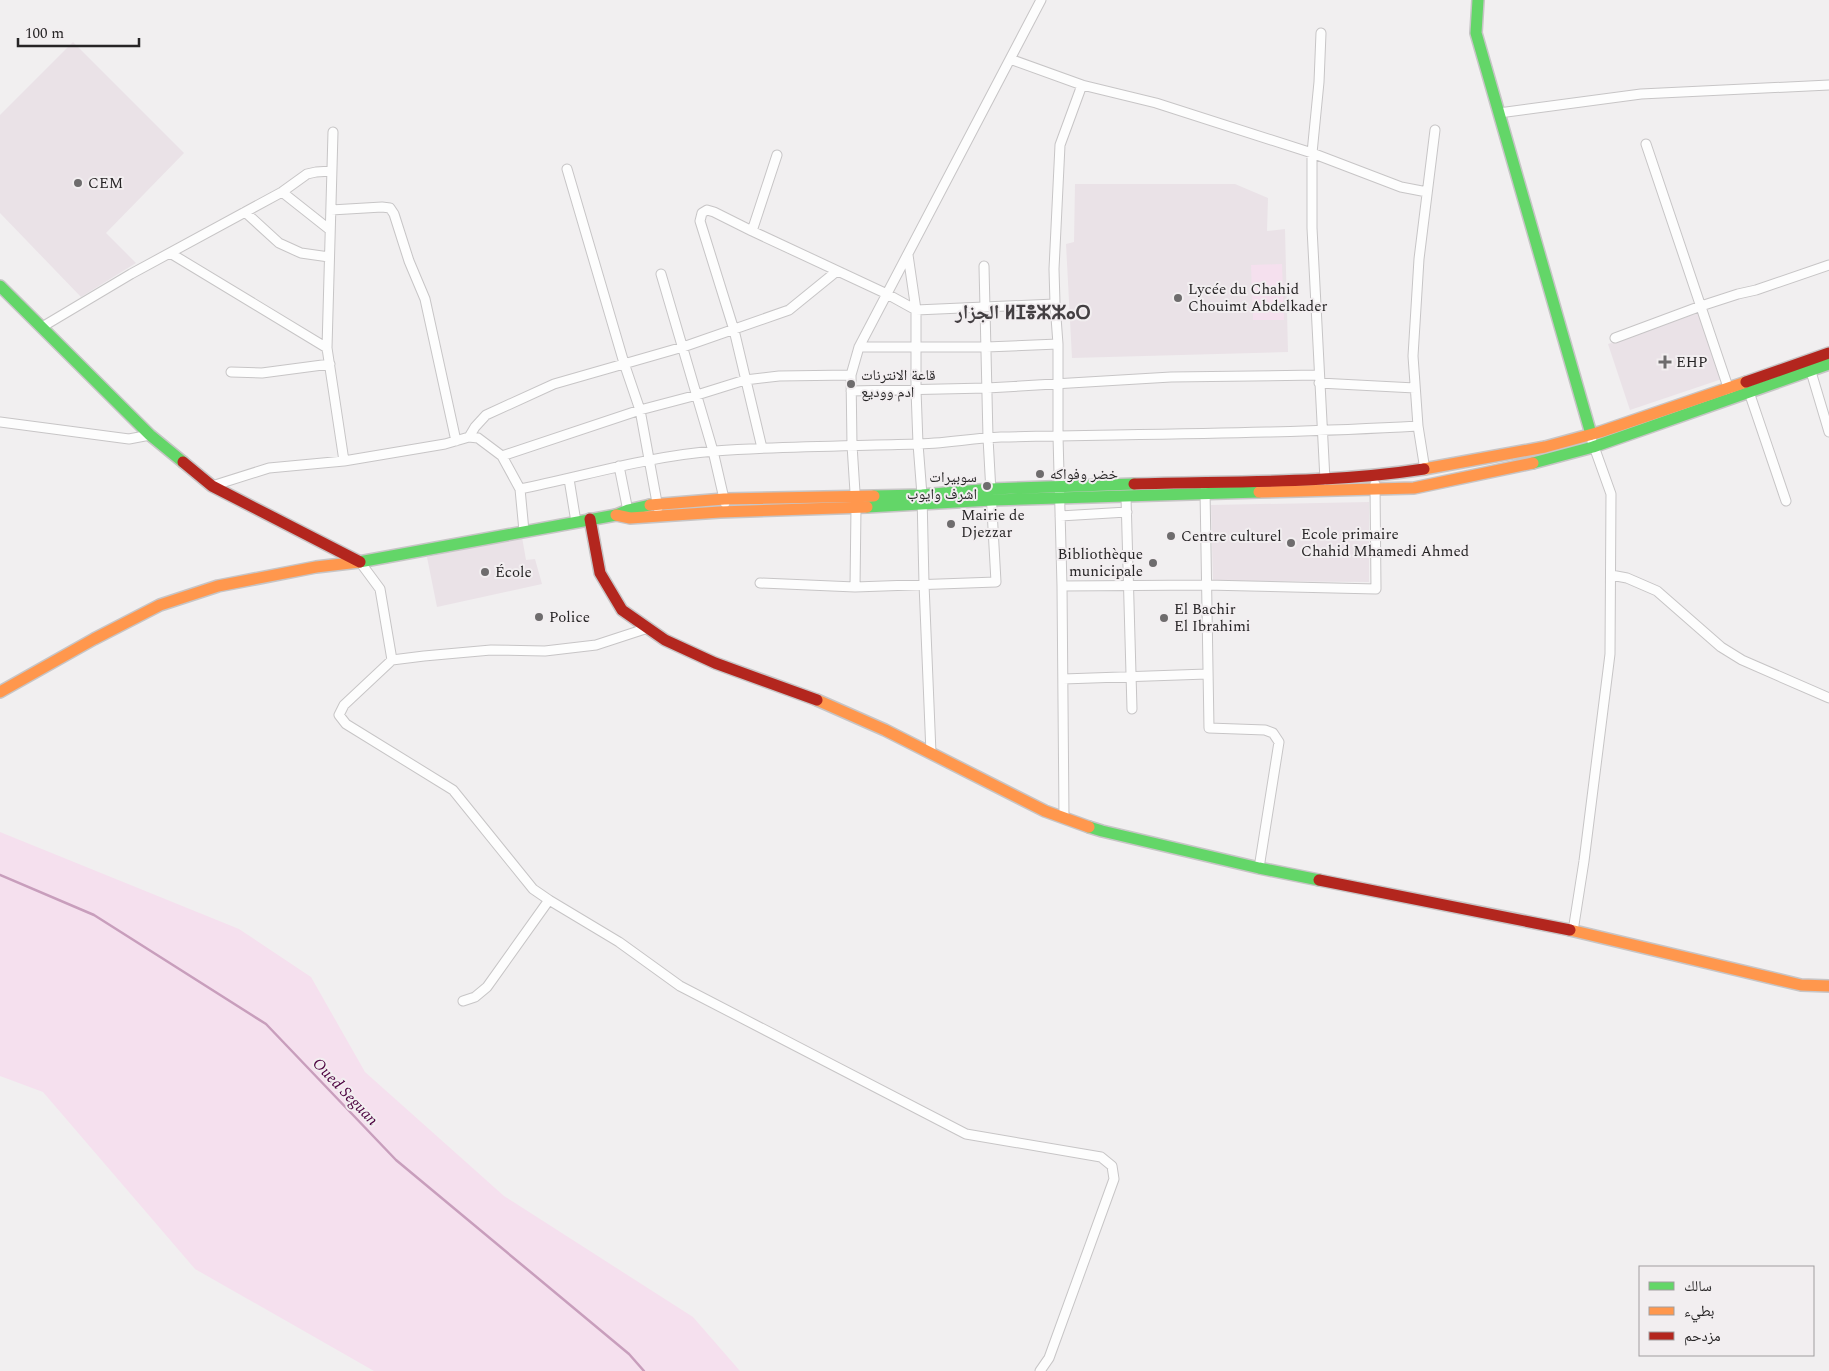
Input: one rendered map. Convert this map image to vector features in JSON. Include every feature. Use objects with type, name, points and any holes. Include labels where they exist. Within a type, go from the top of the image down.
[{"type":"main road","points":[[1478,0],[1476,33],[1590,434]]},
{"type":"main road","points":[[0,286],[150,435],[212,486],[360,562]]},
{"type":"main road","points":[[991,495],[1060,499],[1414,488],[1444,483],[1532,464],[1593,447],[1730,392],[1749,392],[1809,365],[1829,353]]},
{"type":"main road","points":[[0,692],[94,639],[160,605],[218,586],[316,567],[360,562],[616,515],[660,516],[855,502],[923,500],[1059,487],[1325,480],[1425,470],[1545,448],[1730,392],[1809,365],[1829,364]]},
{"type":"main road","points":[[629,514],[657,503],[724,499],[855,502]]},
{"type":"main road","points":[[590,519],[600,573],[622,610],[665,640],[716,664],[803,694],[885,730],[1045,811],[1102,830],[1259,868],[1573,931],[1801,986],[1829,986]]},
{"type":"street","points":[[855,587],[855,502],[851,375],[859,347],[1041,0]]},
{"type":"street","points":[[1321,33],[1319,82],[1312,153],[1312,228],[1318,379],[1325,480]]},
{"type":"street","points":[[1010,59],[1082,85],[1156,103],[1312,153],[1401,187],[1427,192]]},
{"type":"street","points":[[1064,818],[1058,344],[1054,269],[1060,145],[1082,85]]},
{"type":"street","points":[[1499,113],[1641,94],[1829,85]]},
{"type":"street","points":[[1425,470],[1418,426],[1413,356],[1418,268],[1435,130]]},
{"type":"street","points":[[333,132],[327,348],[344,461]]},
{"type":"street","points":[[1646,144],[1730,392]]},
{"type":"street","points":[[752,232],[777,155]]},
{"type":"street","points":[[567,169],[624,363],[640,410],[660,516]]},
{"type":"street","points":[[42,327],[170,253],[282,192],[307,174],[332,171]]},
{"type":"street","points":[[282,192],[330,230]]},
{"type":"street","points":[[331,210],[382,207],[390,208],[394,214],[409,261],[425,299],[456,441]]},
{"type":"street","points":[[762,448],[734,330],[700,221],[702,214],[707,210],[887,294],[916,310],[1055,304]]},
{"type":"street","points":[[245,212],[279,243],[302,253],[329,257]]},
{"type":"street","points":[[170,253],[327,348]]},
{"type":"street","points":[[908,255],[916,310],[916,390],[923,500],[924,584],[931,753]]},
{"type":"street","points":[[1616,338],[1701,306],[1756,290],[1829,265]]},
{"type":"street","points":[[760,583],[855,587],[996,582],[988,438],[984,266]]},
{"type":"street","points":[[469,438],[475,426],[486,415],[554,384],[683,347],[789,310],[837,271]]},
{"type":"street","points":[[661,274],[713,451],[726,512]]},
{"type":"street","points":[[859,347],[986,347],[1058,344]]},
{"type":"street","points":[[231,372],[262,373],[330,364]]},
{"type":"street","points":[[1809,365],[1829,432]]},
{"type":"street","points":[[502,456],[640,410],[745,380],[779,376],[851,375]]},
{"type":"street","points":[[851,391],[987,388],[1171,377],[1318,379],[1415,388]]},
{"type":"street","points":[[1749,392],[1786,501]]},
{"type":"street","points":[[0,422],[129,439],[150,435]]},
{"type":"street","points":[[520,489],[648,460],[713,451],[918,444],[988,438],[1322,432],[1418,426]]},
{"type":"street","points":[[1573,931],[1584,861],[1610,654],[1611,494],[1590,434]]},
{"type":"street","points":[[212,486],[269,468],[387,455],[469,438],[478,438],[502,456],[520,489],[524,532]]},
{"type":"street","points":[[618,466],[629,514]]},
{"type":"street","points":[[1062,586],[1206,585],[1376,589],[1374,476]]},
{"type":"street","points":[[569,479],[576,522]]},
{"type":"street","points":[[1205,482],[1209,728],[1265,730],[1274,733],[1279,742],[1259,868]]},
{"type":"street","points":[[1126,497],[1132,709]]},
{"type":"street","points":[[1060,516],[1127,512]]},
{"type":"street","points":[[360,562],[380,589],[392,660]]},
{"type":"street","points":[[1611,575],[1627,578],[1656,591],[1721,648],[1742,660],[1829,698]]},
{"type":"street","points":[[648,628],[596,645],[545,650],[491,650],[392,660],[344,705],[339,715],[346,724],[453,790],[533,890],[619,942],[680,986],[966,1134],[1101,1157],[1112,1166],[1114,1179],[1049,1358],[1040,1371]]},
{"type":"street","points":[[1063,678],[1207,674]]},
{"type":"street","points":[[463,1002],[475,998],[487,987],[548,900]]},
{"type":"shaded area","name":"CEM","points":[[73,42],[184,153],[106,233],[136,263],[81,297],[0,213],[0,115]]},
{"type":"shaded area","name":"Lycée du Chahid Chouimt Abdelkader","points":[[1075,184],[1235,184],[1268,198],[1267,231],[1285,229],[1288,352],[1072,358],[1066,244],[1074,242]]},
{"type":"shaded area","points":[[1282,264],[1284,320],[1253,320],[1251,265]]},
{"type":"shaded area","name":"EHP","points":[[1698,313],[1722,379],[1630,410],[1608,344]]},
{"type":"shaded area","name":"Ecole primaire Chahid Mhamedi Ahmed","points":[[1369,502],[1369,582],[1213,581],[1211,505]]},
{"type":"shaded area","name":"École","points":[[522,537],[526,560],[535,559],[542,584],[437,607],[427,557]]},
{"type":"shaded area","points":[[0,832],[239,929],[311,977],[365,1072],[504,1196],[693,1317],[740,1371],[374,1371],[195,1269],[43,1092],[0,1076]]},
{"type":"waterway","name":"Oued Seguan","points":[[0,875],[94,915],[266,1024],[396,1160],[629,1354],[644,1371]]},
{"type":"traffic: fast","points":[[1478,0],[1476,33],[1591,434]]},
{"type":"traffic: fast","points":[[0,286],[150,435],[183,462]]},
{"type":"traffic: fast","points":[[1533,463],[1593,447],[1829,364]]},
{"type":"traffic: fast","points":[[874,496],[922,495],[991,489],[1134,484]]},
{"type":"traffic: fast","points":[[867,507],[992,500],[1259,492]]},
{"type":"traffic: fast","points":[[359,562],[616,515],[650,505]]},
{"type":"traffic: fast","points":[[1089,827],[1259,868],[1319,880]]},
{"type":"traffic: slow","points":[[1424,469],[1545,447],[1600,432],[1746,382]]},
{"type":"traffic: slow","points":[[1259,492],[1414,488],[1533,463]]},
{"type":"traffic: slow","points":[[650,505],[724,499],[874,496]]},
{"type":"traffic: slow","points":[[616,515],[630,518],[720,512],[867,507]]},
{"type":"traffic: slow","points":[[0,692],[94,639],[160,605],[218,586],[316,567],[359,562]]},
{"type":"traffic: slow","points":[[817,700],[885,730],[1045,811],[1089,827]]},
{"type":"traffic: slow","points":[[1570,930],[1801,985],[1829,986]]},
{"type":"traffic: jam","points":[[1746,382],[1829,353]]},
{"type":"traffic: jam","points":[[183,462],[212,486],[360,562]]},
{"type":"traffic: jam","points":[[1134,484],[1316,480],[1424,469]]},
{"type":"traffic: jam","points":[[590,519],[600,573],[622,610],[665,640],[715,663],[817,700]]},
{"type":"traffic: jam","points":[[1319,880],[1570,930]]},
{"type":"place","name":"CEM","points":[[78,183]]},
{"type":"place","name":"Lycée du Chahid Chouimt Abdelkader","points":[[1178,298]]},
{"type":"place","name":"EHP","points":[[1665,362]]},
{"type":"place","name":"قاعة الانترنات ادم ووديع","points":[[851,384]]},
{"type":"place","name":"خضر وفواكه","points":[[1040,474]]},
{"type":"place","name":"سوبيرات اشرف وايوب","points":[[987,486]]},
{"type":"place","name":"Mairie de Djezzar","points":[[951,524]]},
{"type":"place","name":"Centre culturel","points":[[1171,536]]},
{"type":"place","name":"Ecole primaire Chahid Mhamedi Ahmed","points":[[1291,543]]},
{"type":"place","name":"Bibliothèque municipale","points":[[1153,563]]},
{"type":"place","name":"École","points":[[485,572]]},
{"type":"place","name":"Police","points":[[539,617]]},
{"type":"place","name":"El Bachir El Ibrahimi","points":[[1164,618]]},
{"type":"district","name":"الجزار ⵍⵊⴻⵣⵣⴰⵔ","points":[[1023,312]]}]
